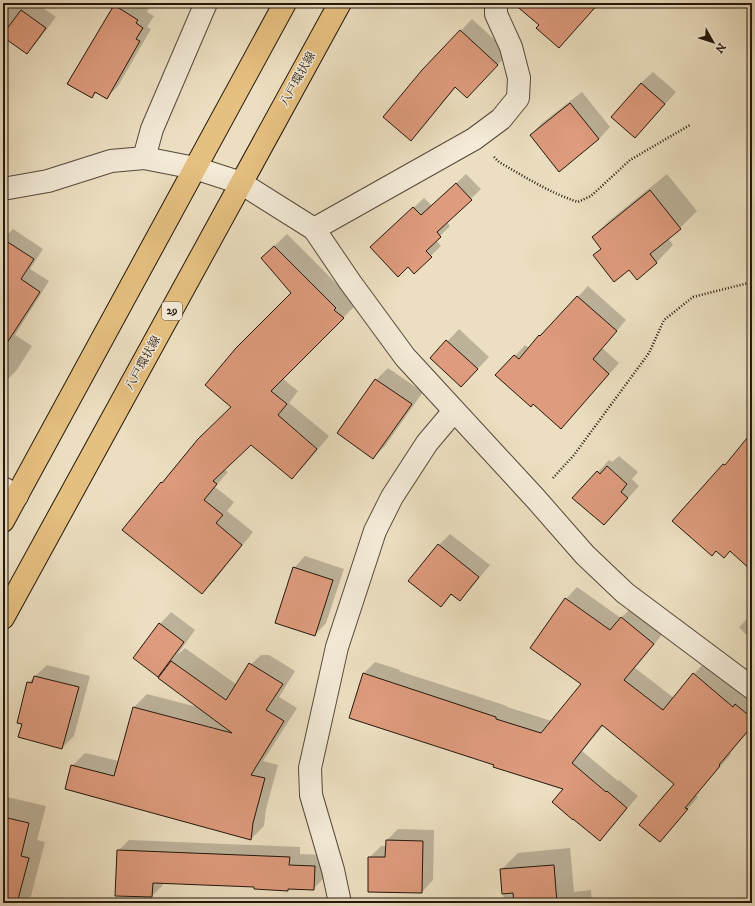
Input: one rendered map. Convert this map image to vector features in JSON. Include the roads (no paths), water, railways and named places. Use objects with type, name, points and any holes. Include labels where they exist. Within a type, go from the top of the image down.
[{"type":"main road","points":[[3,521],[10,492],[195,168],[285,3]]},
{"type":"main road","name":"八戸環状線","points":[[3,618],[340,3]]},
{"type":"street","points":[[144,158],[152,129],[206,3]]},
{"type":"street","points":[[314,229],[474,139],[501,119],[518,98],[519,78],[511,47],[496,14],[496,3]]},
{"type":"street","points":[[3,189],[48,181],[111,161],[144,158],[195,168],[242,183],[314,229],[350,282],[405,357],[535,498],[585,555],[626,593],[752,688]]},
{"type":"street","points":[[340,903],[333,870],[311,795],[310,768],[336,655],[375,531],[392,498],[427,443],[454,411]]}]
